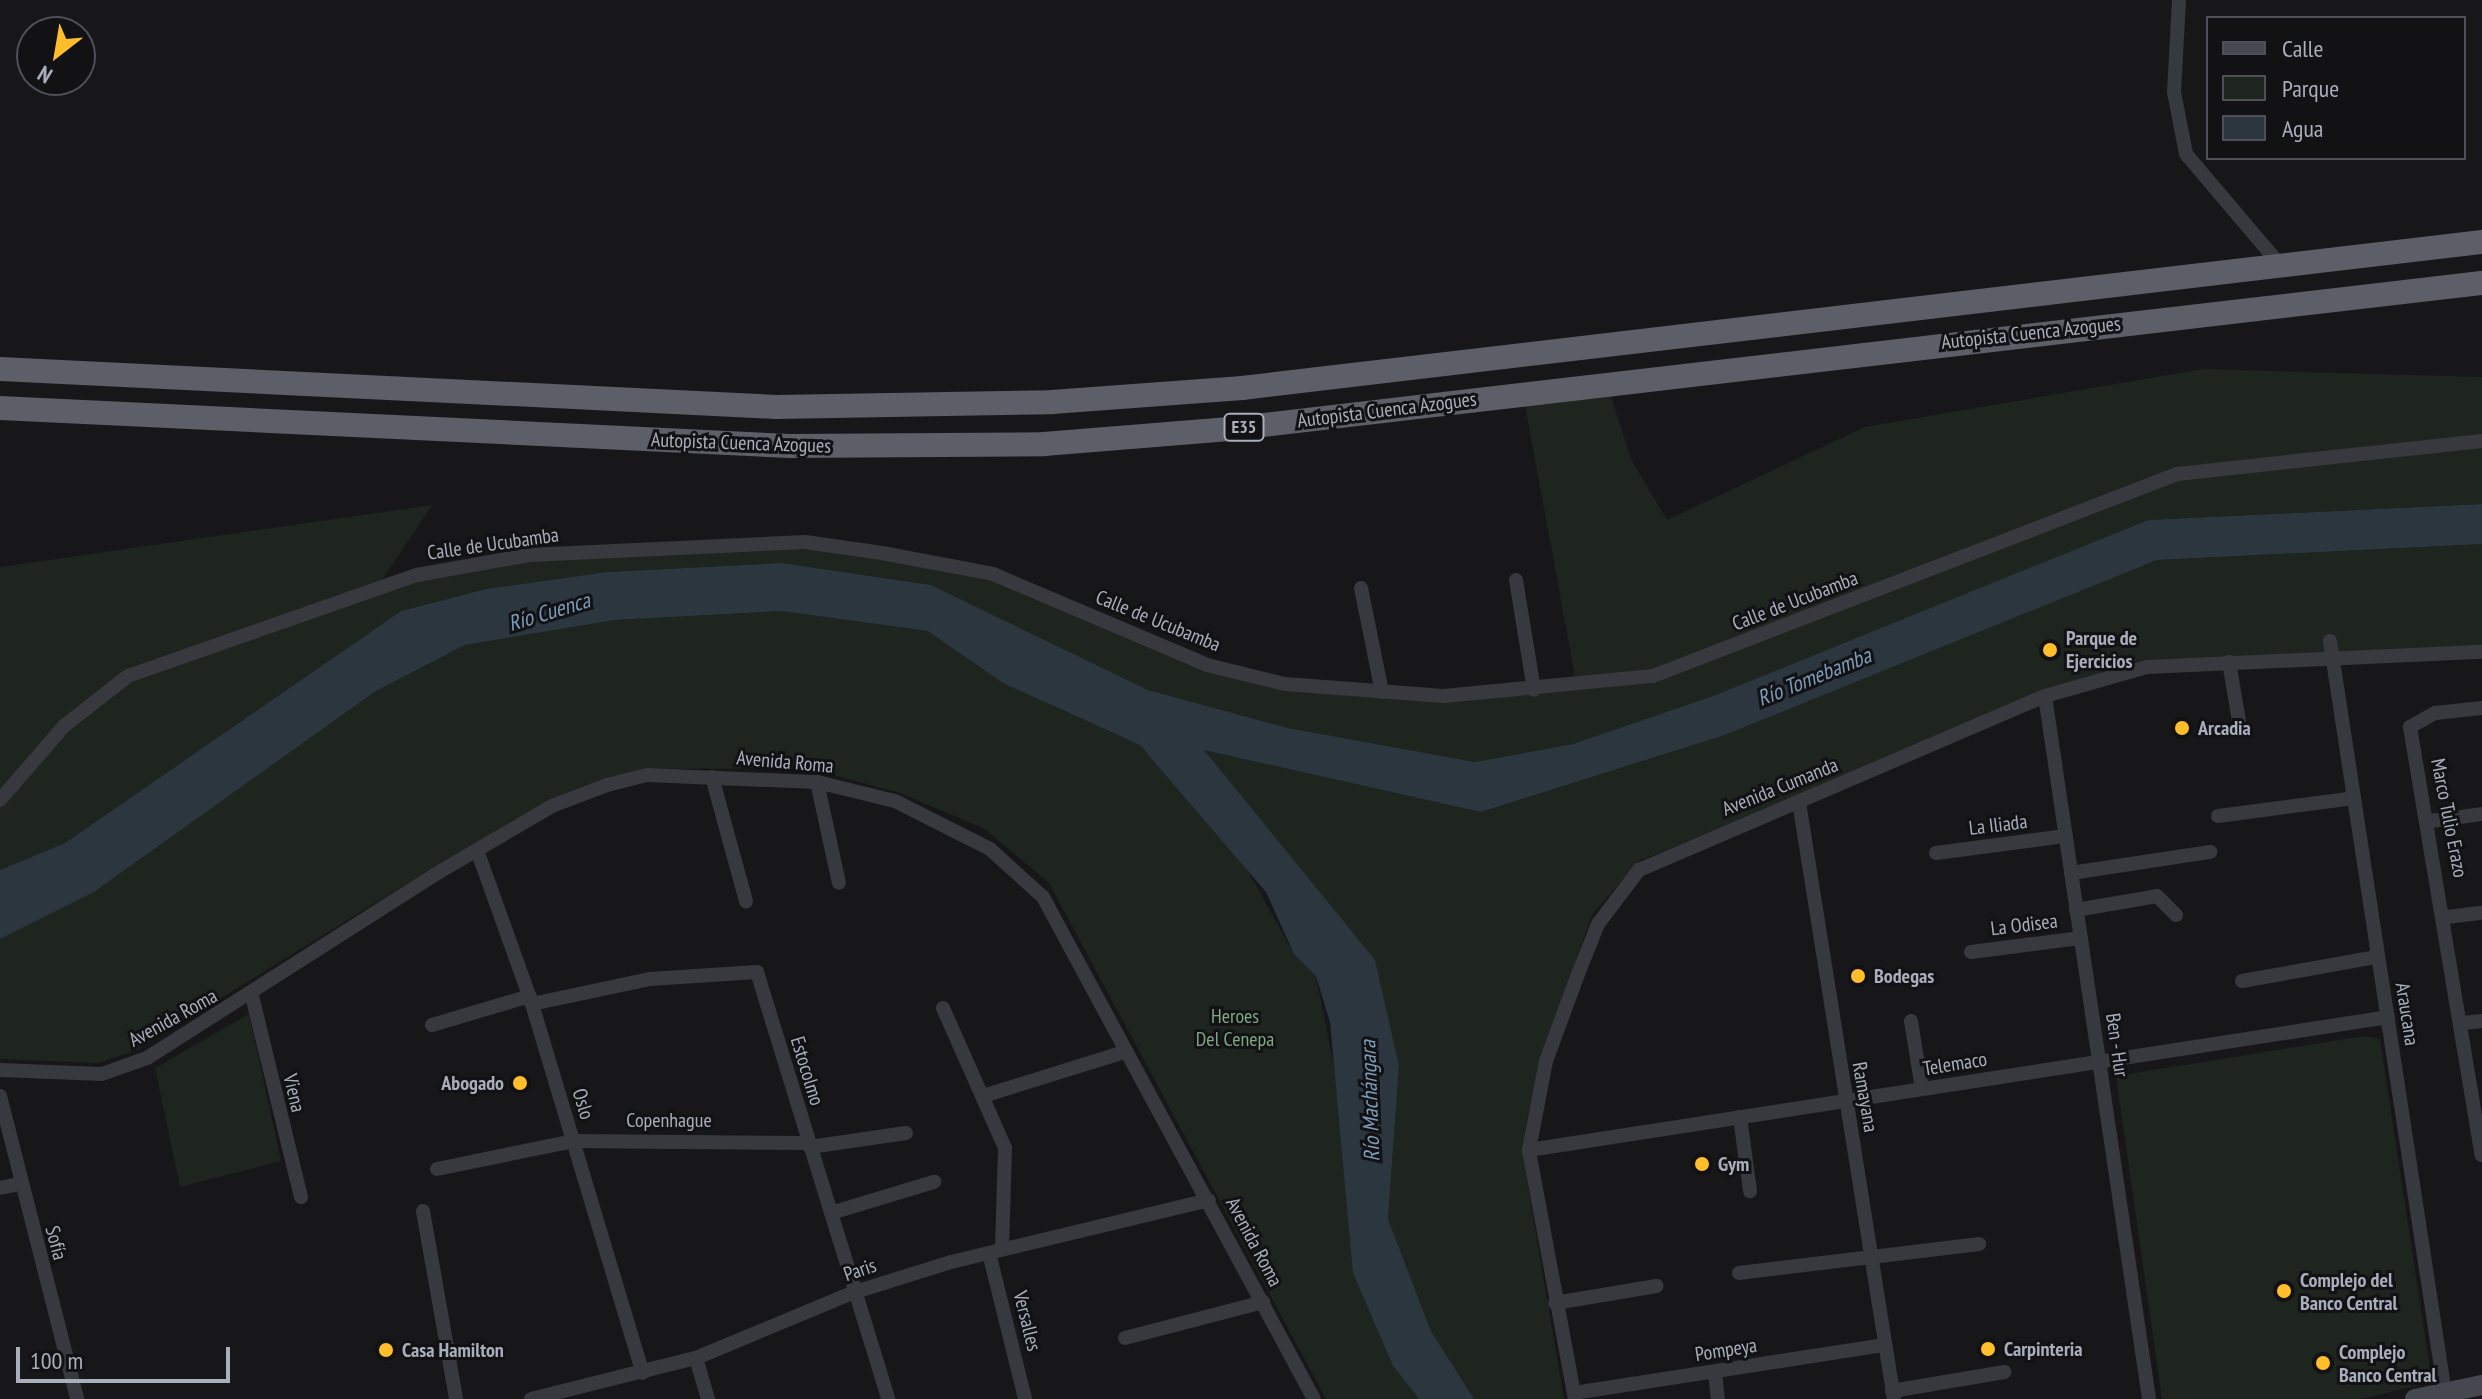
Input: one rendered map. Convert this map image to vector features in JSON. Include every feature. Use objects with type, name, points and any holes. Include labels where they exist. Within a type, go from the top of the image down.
[{"type":"highway","name":"Autopista Cuenca Azogues","points":[[0,369],[776,407],[1006,405],[1242,388],[2482,242]]},
{"type":"highway","name":"Autopista Cuenca Azogues","points":[[0,408],[789,446],[1057,444],[2482,283]]},
{"type":"main road","points":[[2415,1399],[2482,1385]]},
{"type":"street","points":[[2179,0],[2175,101],[2186,154],[2280,265]]},
{"type":"street","name":"Calle de Ucubamba","points":[[0,800],[64,726],[128,676],[417,575],[529,555],[805,542],[993,574],[1207,665],[1285,684],[1382,692],[1534,690],[1653,676],[2177,474],[2482,441]]},
{"type":"street","points":[[1516,580],[1534,690]]},
{"type":"street","points":[[1361,588],[1382,692]]},
{"type":"street","name":"Araucana","points":[[2330,641],[2445,1393]]},
{"type":"street","name":"Avenida Cumanda","points":[[1575,1396],[1555,1303],[1529,1150],[1546,1061],[1598,924],[1619,892],[1639,870],[1693,843],[1799,802],[2045,696],[2147,667],[2482,652]]},
{"type":"street","points":[[2229,662],[2239,721]]},
{"type":"street","name":"Ben - Hur","points":[[2045,696],[2149,1399]]},
{"type":"street","name":"Marco Tulio Erazo","points":[[2482,708],[2435,713],[2410,727],[2431,821],[2478,1101],[2482,1155]]},
{"type":"street","name":"Avenida Roma","points":[[0,1070],[102,1074],[147,1058],[252,996],[477,850],[607,785],[647,775],[817,782],[912,807],[1020,870],[1043,897],[1314,1399]]},
{"type":"street","points":[[712,777],[746,901]]},
{"type":"street","points":[[817,782],[839,883]]},
{"type":"street","points":[[2218,816],[2354,798]]},
{"type":"street","name":"Ramayana","points":[[1799,802],[1893,1395]]},
{"type":"street","points":[[2431,821],[2482,814]]},
{"type":"street","name":"La Iliada","points":[[1936,853],[2066,836]]},
{"type":"street","name":"Oslo","points":[[477,850],[531,1000],[643,1373]]},
{"type":"street","points":[[2071,873],[2210,852]]},
{"type":"street","points":[[2076,910],[2157,896],[2176,915]]},
{"type":"street","points":[[2447,917],[2482,913]]},
{"type":"street","name":"La Odisea","points":[[1971,952],[2081,938]]},
{"type":"street","points":[[2242,981],[2377,957]]},
{"type":"street","name":"Estocolmo","points":[[531,1000],[650,979],[757,972],[831,1213],[852,1293],[888,1399]]},
{"type":"street","name":"Viena","points":[[252,996],[301,1197]]},
{"type":"street","points":[[432,1025],[531,1000]]},
{"type":"street","name":"Versalles","points":[[943,1008],[1005,1148],[996,1251],[1025,1399]]},
{"type":"street","name":"Telemaco","points":[[1529,1150],[2388,1017]]},
{"type":"street","points":[[1911,1021],[1922,1089]]},
{"type":"street","points":[[2463,1023],[2482,1021]]},
{"type":"street","points":[[983,1096],[1124,1052]]},
{"type":"street","name":"Sofía","points":[[0,1096],[19,1184],[77,1399]]},
{"type":"street","points":[[1740,1117],[1750,1191]]},
{"type":"street","name":"Copenhague","points":[[437,1169],[573,1141],[809,1145],[906,1133]]},
{"type":"street","points":[[831,1213],[934,1182]]},
{"type":"street","points":[[0,1188],[19,1184]]},
{"type":"street","name":"Paris","points":[[536,1398],[696,1358],[852,1293],[996,1251],[1209,1200]]},
{"type":"street","points":[[423,1211],[456,1399]]},
{"type":"street","points":[[1739,1273],[1979,1244]]},
{"type":"street","points":[[1555,1303],[1657,1286]]},
{"type":"street","points":[[1125,1338],[1263,1302]]},
{"type":"street","name":"Pompeya","points":[[1575,1396],[1883,1345]]},
{"type":"street","points":[[696,1358],[708,1399]]},
{"type":"street","points":[[1715,1372],[1718,1399]]},
{"type":"street","points":[[1893,1395],[2004,1372]]},
{"type":"green space","points":[[2203,369],[2482,377],[2482,504],[2148,520],[1713,696],[1573,744],[1475,762],[1288,728],[1148,690],[931,585],[782,563],[607,572],[486,589],[401,611],[65,843],[0,870],[0,800],[64,726],[128,676],[417,575],[529,555],[805,542],[993,574],[1134,635],[1285,684],[1444,696],[1577,687],[1524,400],[1609,390],[1631,459],[1667,520],[1865,427]]},
{"type":"green space","points":[[432,505],[381,581],[126,672],[0,793],[0,567]]},
{"type":"green space","points":[[2482,544],[2482,652],[2147,667],[2045,696],[1639,861],[1592,915],[1541,1056],[1525,1130],[1525,1169],[1564,1399],[1474,1399],[1431,1331],[1388,1219],[1399,1066],[1318,892],[1203,749],[1482,812],[1725,735],[2157,560]]},
{"type":"green space","name":"Heroes Del Cenepa","points":[[781,611],[928,631],[1044,702],[1140,745],[1242,860],[1294,954],[1316,976],[1393,1366],[1419,1399],[1326,1399],[1049,883],[985,829],[900,793],[808,768],[647,769],[445,860],[137,1050],[98,1063],[0,1059],[0,939],[94,892],[376,691],[465,645],[615,620]]},
{"type":"green space","points":[[249,1014],[281,1161],[180,1187],[155,1068]]},
{"type":"green space","name":"Complejo del Banco Central","points":[[2364,1036],[2380,1039],[2432,1382],[2361,1399],[2162,1399],[2116,1076]]},
{"type":"water","points":[[2482,504],[2482,544],[2157,560],[1725,735],[1481,812],[1204,750],[1375,960],[1399,1066],[1388,1219],[1431,1331],[1474,1399],[1419,1399],[1393,1366],[1353,1273],[1330,1022],[1316,976],[1294,954],[1266,892],[1140,745],[1003,683],[928,631],[781,611],[615,620],[465,645],[376,691],[94,892],[0,939],[0,870],[65,843],[401,611],[486,589],[607,572],[782,563],[931,585],[1148,690],[1288,728],[1475,762],[1573,744],[1713,696],[2148,520]]},
{"type":"place","name":"Parque de Ejercicios","points":[[2050,650]]},
{"type":"place","name":"Arcadia","points":[[2182,728]]},
{"type":"place","name":"Bodegas","points":[[1858,976]]},
{"type":"place","name":"Abogado","points":[[520,1083]]},
{"type":"place","name":"Gym","points":[[1702,1164]]},
{"type":"place","name":"Complejo del Banco Central","points":[[2284,1291]]},
{"type":"place","name":"Carpinteria","points":[[1988,1349]]},
{"type":"place","name":"Casa Hamilton","points":[[386,1350]]},
{"type":"place","name":"Complejo Banco Central","points":[[2323,1363]]},
{"type":"water label","name":"Río Cuenca","points":[[549,612]]},
{"type":"water label","name":"Río Tomebamba","points":[[1814,677]]},
{"type":"water label","name":"Río Machángara","points":[[1370,1101]]}]
